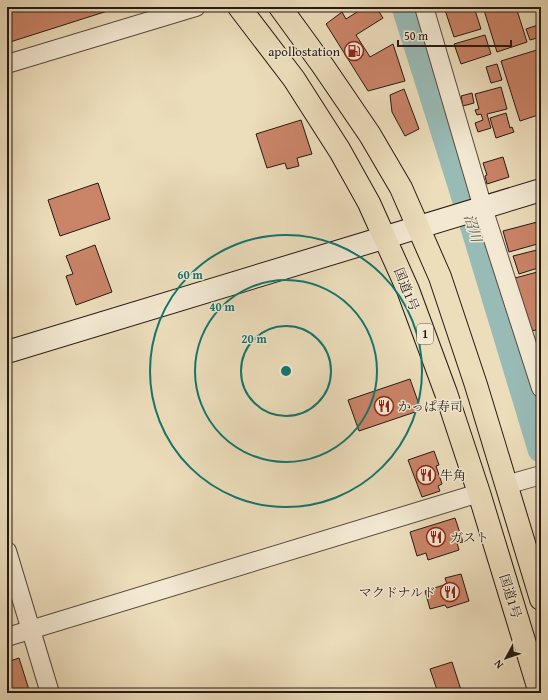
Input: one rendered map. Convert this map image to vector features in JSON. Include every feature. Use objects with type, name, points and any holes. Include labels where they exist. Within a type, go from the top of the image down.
[{"type":"highway","name":"国道1号","points":[[239,7],[294,79],[336,144],[369,203],[408,290],[446,393],[479,493],[540,693]]},
{"type":"highway","points":[[280,7],[324,66],[370,135],[400,188],[440,277],[476,385],[541,599]]},
{"type":"street","points":[[7,64],[196,7]]},
{"type":"street","points":[[424,7],[480,209],[541,388]]},
{"type":"street","points":[[7,352],[541,190]]},
{"type":"street","points":[[506,485],[534,477]]},
{"type":"street","points":[[7,637],[479,493]]},
{"type":"street","points":[[7,551],[50,693]]},
{"type":"building","points":[[7,7],[120,7],[7,43]]},
{"type":"building","name":"apollostation","points":[[365,7],[376,7],[383,18],[356,35],[370,57],[393,44],[405,81],[368,91],[326,24],[342,12],[346,19]]},
{"type":"building","points":[[444,7],[474,7],[481,29],[454,37]]},
{"type":"building","points":[[483,7],[516,7],[527,42],[497,52]]},
{"type":"building","points":[[541,24],[541,37],[530,40],[526,29]]},
{"type":"building","points":[[485,35],[491,54],[461,64],[454,44]]},
{"type":"building","points":[[541,49],[541,114],[520,121],[501,61]]},
{"type":"building","points":[[497,64],[502,80],[491,83],[486,67]]},
{"type":"building","points":[[501,87],[507,109],[487,114],[491,128],[478,132],[475,123],[483,120],[481,114],[477,115],[475,110],[479,109],[475,94]]},
{"type":"building","points":[[404,89],[419,129],[405,136],[392,112],[390,95]]},
{"type":"building","points":[[472,93],[474,103],[463,106],[461,96]]},
{"type":"building","points":[[506,113],[510,128],[512,127],[514,132],[496,138],[490,118]]},
{"type":"building","points":[[301,120],[312,154],[297,158],[299,166],[287,169],[285,163],[267,168],[256,134]]},
{"type":"building","points":[[503,157],[509,177],[487,184],[485,176],[487,175],[483,163]]},
{"type":"building","points":[[98,183],[110,219],[60,236],[48,200]]},
{"type":"building","points":[[541,221],[541,243],[509,252],[503,231]]},
{"type":"building","points":[[95,245],[112,292],[76,305],[66,276],[73,274],[66,256]]},
{"type":"building","points":[[541,249],[541,267],[519,274],[513,256]]},
{"type":"building","points":[[541,271],[541,329],[531,331],[515,278]]},
{"type":"building","points":[[410,379],[421,410],[359,431],[348,400]]},
{"type":"building","name":"牛角","points":[[434,451],[439,465],[436,466],[442,484],[438,486],[440,491],[422,497],[408,460]]},
{"type":"building","name":"ガスト","points":[[455,518],[463,542],[457,543],[459,550],[428,560],[426,553],[417,556],[410,532]]},
{"type":"building","points":[[461,574],[469,601],[447,608],[445,605],[430,609],[425,591],[447,584],[445,578]]},
{"type":"building","points":[[19,658],[30,693],[7,693],[7,662]]},
{"type":"building","points":[[452,662],[462,693],[438,693],[430,669]]},
{"type":"waterway","name":"沼川","points":[[405,7],[462,188],[541,449]]},
{"type":"place","name":"apollostation","points":[[354,51]]},
{"type":"place","name":"かっぱ寿司","points":[[384,406]]},
{"type":"place","name":"牛角","points":[[426,475]]},
{"type":"place","name":"ガスト","points":[[436,537]]},
{"type":"place","name":"マクドナルド","points":[[450,592]]}]
